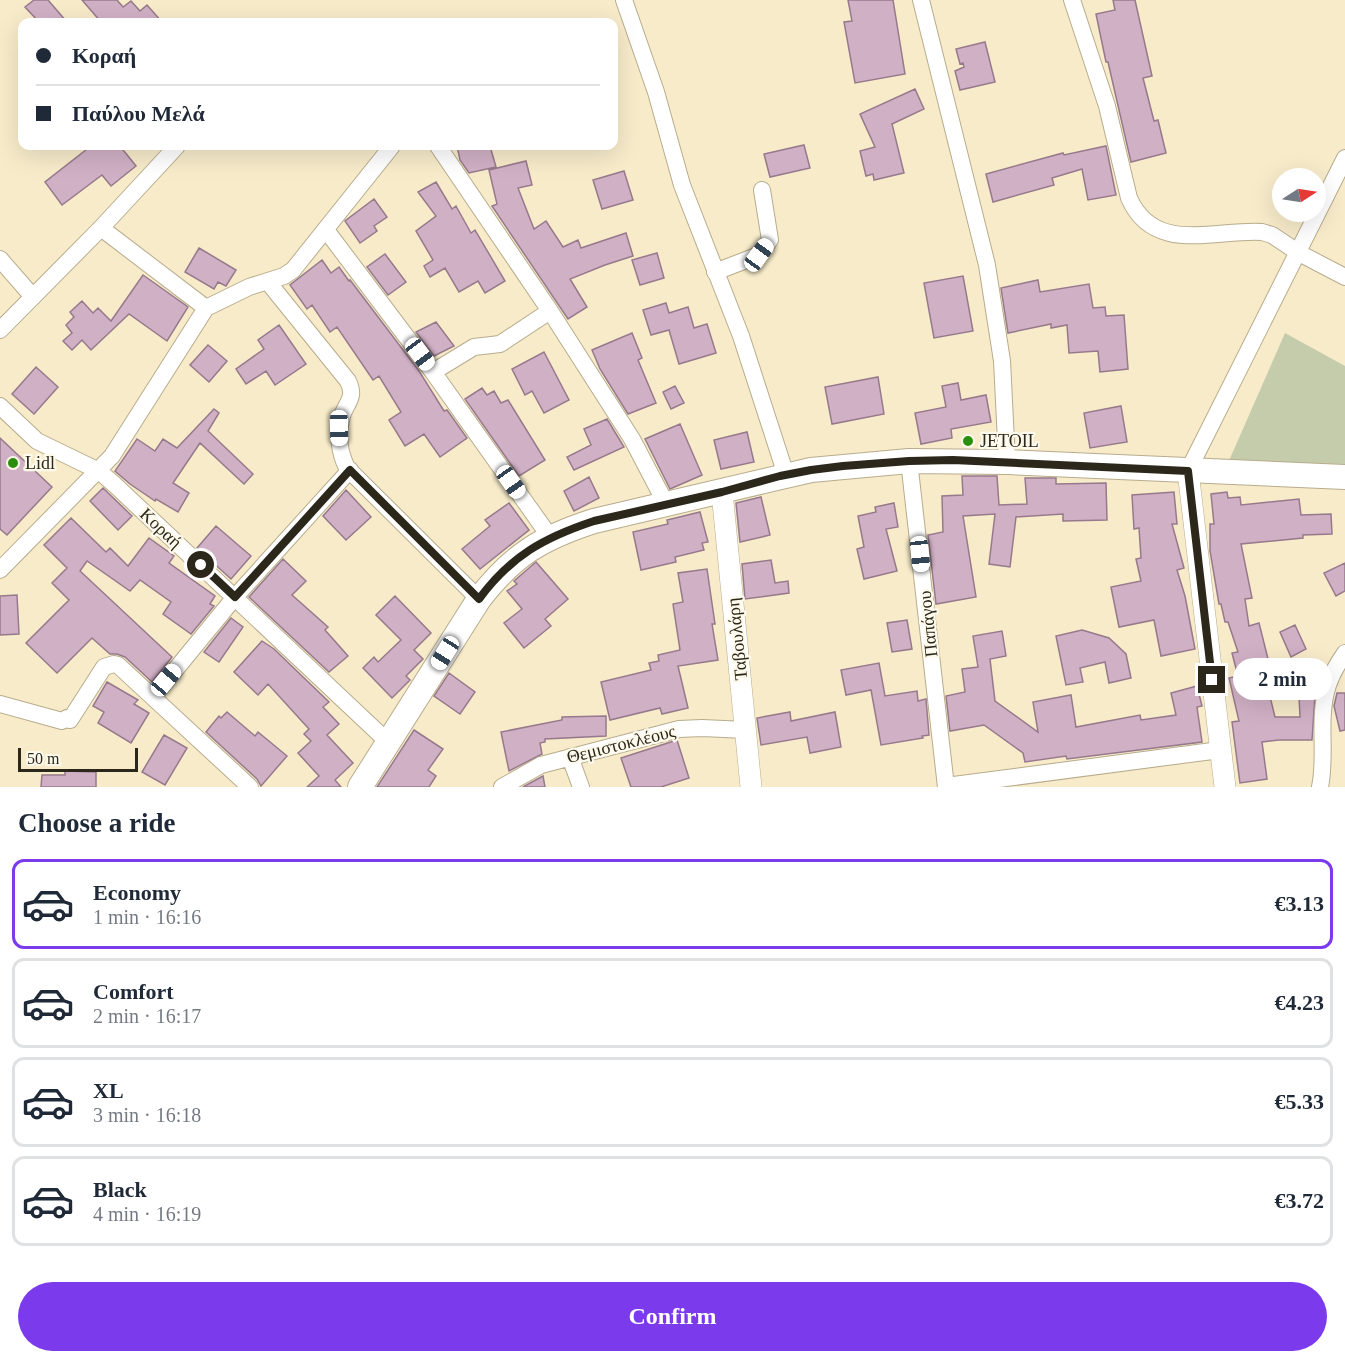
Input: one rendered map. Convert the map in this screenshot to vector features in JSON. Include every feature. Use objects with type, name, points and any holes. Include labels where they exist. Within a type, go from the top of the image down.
[{"type":"main road","points":[[360,787],[479,599],[496,577],[518,557],[550,537],[594,521],[822,468],[909,461],[1008,462],[1345,477]]},
{"type":"street","points":[[624,0],[656,92],[682,185],[741,336],[786,475]]},
{"type":"street","points":[[921,0],[987,265],[1002,361],[1008,462]]},
{"type":"street","points":[[1072,0],[1107,106],[1124,183],[1134,210],[1164,232],[1179,236],[1262,232],[1272,235],[1299,253],[1345,278]]},
{"type":"street","points":[[0,330],[101,228],[173,150]]},
{"type":"street","points":[[0,570],[112,456],[206,308],[241,291],[284,276],[293,270],[389,150]]},
{"type":"street","points":[[441,150],[550,311],[632,439],[666,504]]},
{"type":"street","points":[[1225,787],[1188,471],[1345,158]]},
{"type":"street","points":[[715,272],[759,255],[770,240],[762,190]]},
{"type":"street","points":[[101,228],[206,308]]},
{"type":"street","points":[[326,230],[433,372],[550,537]]},
{"type":"street","points":[[0,259],[33,297]]},
{"type":"street","points":[[268,282],[351,386],[352,396],[342,415],[339,428],[341,456],[350,470],[479,599]]},
{"type":"street","points":[[433,372],[474,347],[500,344],[550,311]]},
{"type":"street","name":"Κοραή","points":[[0,406],[37,441],[99,471],[388,742]]},
{"type":"street","name":"Παπάγου","points":[[909,461],[946,787]]},
{"type":"street","points":[[153,697],[235,597],[350,470]]},
{"type":"street","name":"Ταβουλάρη","points":[[722,492],[751,787]]},
{"type":"street","points":[[1320,787],[1323,762],[1323,710],[1327,687],[1345,652]]},
{"type":"street","points":[[0,704],[62,721],[67,718],[70,720],[104,667],[118,665],[250,787]]},
{"type":"street","name":"Θεμιστοκλέους","points":[[502,787],[541,765],[679,729],[746,730]]},
{"type":"street","points":[[946,787],[1220,750]]},
{"type":"street","points":[[570,757],[581,787]]},
{"type":"green space","points":[[1285,333],[1345,366],[1345,464],[1228,463]]},
{"type":"building","points":[[34,0],[48,0],[64,18],[35,18],[25,7]]},
{"type":"building","points":[[82,0],[117,0],[123,7],[131,1],[140,11],[147,5],[158,18],[98,18]]},
{"type":"building","points":[[848,0],[893,0],[905,74],[855,83],[844,22],[852,21]]},
{"type":"building","points":[[1113,0],[1135,0],[1152,76],[1143,78],[1154,121],[1158,120],[1166,153],[1131,162],[1096,14],[1115,10]]},
{"type":"building","points":[[985,42],[995,82],[960,90],[955,71],[964,67],[963,63],[960,64],[956,49]]},
{"type":"building","points":[[915,89],[924,109],[892,124],[904,173],[874,180],[873,174],[866,176],[860,151],[875,147],[860,114]]},
{"type":"building","points":[[804,145],[810,168],[770,177],[764,154]]},
{"type":"building","points":[[1106,146],[1116,195],[1088,200],[1082,169],[1052,178],[1054,185],[993,202],[986,174],[1063,153],[1064,155]]},
{"type":"building","points":[[86,150],[123,150],[136,166],[111,186],[102,175],[62,205],[45,182]]},
{"type":"building","points":[[458,150],[491,150],[496,167],[469,173],[460,160]]},
{"type":"building","points":[[526,161],[532,185],[518,188],[534,229],[546,221],[563,247],[578,240],[581,248],[626,233],[633,256],[570,279],[587,307],[568,319],[492,206],[497,204],[489,170]]},
{"type":"building","points":[[624,171],[633,200],[602,209],[593,180]]},
{"type":"building","points":[[436,182],[452,209],[456,206],[471,233],[475,230],[505,281],[485,293],[478,281],[459,292],[445,268],[430,277],[424,266],[433,260],[416,231],[436,216],[418,192]]},
{"type":"building","points":[[374,199],[387,217],[374,226],[377,231],[360,243],[345,221]]},
{"type":"building","points":[[199,248],[236,270],[226,286],[218,282],[214,289],[185,272]]},
{"type":"building","points":[[657,253],[664,278],[640,285],[632,260]]},
{"type":"building","points":[[385,254],[406,282],[388,295],[367,267]]},
{"type":"building","points":[[322,260],[331,273],[339,267],[350,280],[419,371],[444,411],[447,410],[467,438],[440,457],[424,434],[405,446],[389,420],[401,412],[379,376],[373,380],[337,327],[330,332],[312,305],[307,309],[290,285]]},
{"type":"building","points":[[143,275],[188,307],[167,341],[129,314],[91,350],[82,340],[72,350],[63,341],[72,333],[66,325],[74,317],[70,312],[82,301],[93,313],[98,308],[111,321]]},
{"type":"building","points":[[963,276],[973,331],[934,338],[924,283]]},
{"type":"building","points":[[1038,280],[1040,292],[1089,284],[1093,308],[1105,307],[1106,316],[1124,315],[1128,369],[1100,372],[1098,351],[1069,353],[1067,325],[1051,328],[1051,324],[1008,333],[1001,288]]},
{"type":"building","points":[[666,303],[669,313],[688,307],[694,328],[707,324],[716,353],[679,364],[669,330],[651,335],[643,310]]},
{"type":"building","points":[[436,322],[454,346],[434,356],[416,332]]},
{"type":"building","points":[[279,325],[306,364],[275,385],[266,371],[246,384],[236,369],[264,349],[258,340]]},
{"type":"building","points":[[632,333],[642,358],[638,360],[656,403],[628,414],[600,369],[592,350]]},
{"type":"building","points":[[208,345],[227,361],[209,382],[190,365]]},
{"type":"building","points":[[544,352],[569,400],[544,413],[532,391],[525,395],[512,369]]},
{"type":"building","points":[[36,367],[58,387],[34,414],[12,394]]},
{"type":"building","points":[[878,377],[884,414],[832,424],[825,387]]},
{"type":"building","points":[[958,383],[961,400],[986,395],[991,422],[951,429],[952,438],[921,444],[915,413],[946,407],[942,386]]},
{"type":"building","points":[[675,386],[684,403],[671,409],[663,392]]},
{"type":"building","points":[[482,388],[487,395],[494,391],[501,403],[508,400],[545,460],[519,476],[465,399]]},
{"type":"building","points":[[1121,406],[1127,442],[1090,448],[1084,413]]},
{"type":"building","points":[[214,409],[219,413],[208,431],[253,474],[244,484],[200,443],[173,483],[189,493],[178,512],[156,499],[155,501],[115,471],[137,439],[155,451],[163,439],[177,448]]},
{"type":"building","points":[[607,419],[624,447],[574,470],[567,457],[591,445],[584,429]]},
{"type":"building","points":[[680,424],[702,475],[670,489],[645,439]]},
{"type":"building","points":[[747,432],[754,462],[721,469],[714,440]]},
{"type":"building","name":"Lidl","points":[[0,438],[52,487],[7,535],[0,529]]},
{"type":"building","points":[[962,476],[997,476],[999,505],[1027,504],[1025,478],[1056,478],[1056,484],[1106,483],[1107,520],[1063,521],[1063,514],[1016,517],[1010,567],[989,564],[995,514],[963,516],[976,597],[936,604],[928,535],[943,532],[942,496],[963,495]]},
{"type":"building","points":[[589,477],[599,498],[574,511],[564,491]]},
{"type":"building","points":[[103,488],[132,516],[118,530],[90,501]]},
{"type":"building","points":[[346,490],[371,517],[346,540],[323,516]]},
{"type":"building","points":[[1174,492],[1177,524],[1172,524],[1184,568],[1177,570],[1185,596],[1195,649],[1161,656],[1154,620],[1119,627],[1111,587],[1141,581],[1136,559],[1141,558],[1139,528],[1134,529],[1132,495]]},
{"type":"building","points":[[1227,492],[1228,498],[1240,497],[1241,505],[1299,499],[1301,515],[1331,514],[1332,534],[1303,535],[1303,538],[1241,544],[1252,598],[1245,599],[1249,626],[1259,623],[1270,667],[1263,668],[1275,717],[1300,717],[1299,696],[1315,695],[1312,740],[1262,742],[1267,779],[1240,783],[1232,722],[1239,721],[1229,678],[1238,676],[1232,653],[1238,652],[1228,622],[1225,622],[1221,604],[1219,604],[1210,551],[1210,524],[1214,524],[1211,494]]},
{"type":"building","points":[[761,497],[770,535],[740,542],[736,503]]},
{"type":"building","points":[[509,503],[529,530],[480,569],[462,549],[490,526],[485,520]]},
{"type":"building","points":[[894,503],[898,527],[886,529],[897,571],[864,579],[857,549],[864,547],[858,516],[876,512],[875,507]]},
{"type":"building","points":[[700,512],[708,542],[702,543],[704,550],[675,557],[676,562],[641,570],[633,532],[668,524],[667,520]]},
{"type":"building","points":[[71,518],[106,552],[110,548],[128,566],[149,538],[174,556],[169,563],[215,596],[210,604],[214,606],[191,634],[163,614],[171,602],[140,580],[130,591],[87,561],[80,571],[172,657],[152,682],[125,657],[110,654],[92,638],[57,673],[26,643],[69,600],[52,583],[67,568],[44,545]]},
{"type":"building","points":[[216,526],[251,556],[231,579],[197,548]]},
{"type":"building","points":[[283,559],[306,581],[292,595],[328,627],[325,630],[348,656],[329,672],[249,597]]},
{"type":"building","points":[[771,560],[775,583],[788,581],[789,593],[745,599],[742,564]]},
{"type":"building","points":[[536,562],[568,599],[545,619],[551,626],[524,648],[504,623],[522,609],[507,591],[517,584],[514,581]]},
{"type":"building","points":[[1345,563],[1345,591],[1336,596],[1324,573]]},
{"type":"building","points":[[707,569],[718,660],[678,666],[688,708],[662,714],[660,708],[610,720],[601,682],[651,670],[649,663],[659,661],[658,655],[680,650],[673,604],[683,602],[678,573]]},
{"type":"building","points":[[17,595],[19,634],[0,635],[0,596]]},
{"type":"building","points":[[395,596],[431,633],[414,650],[423,659],[406,676],[410,680],[392,698],[363,668],[374,657],[378,662],[401,640],[376,615]]},
{"type":"building","points":[[231,618],[243,627],[219,662],[204,652]]},
{"type":"building","points":[[907,620],[912,649],[892,652],[887,623]]},
{"type":"building","points":[[1295,625],[1306,649],[1291,657],[1280,632]]},
{"type":"building","points":[[1082,630],[1109,638],[1126,654],[1131,678],[1109,683],[1105,662],[1080,668],[1083,682],[1066,685],[1056,636]]},
{"type":"building","points":[[1002,631],[1006,656],[990,659],[995,701],[1038,732],[1033,702],[1071,695],[1076,727],[1140,715],[1141,720],[1176,715],[1171,693],[1197,686],[1202,706],[1197,707],[1202,742],[1025,762],[1023,753],[984,725],[950,731],[946,696],[965,692],[962,669],[978,667],[973,636]]},
{"type":"building","points":[[262,641],[274,649],[329,702],[323,707],[339,724],[327,735],[353,763],[335,780],[341,787],[307,787],[319,776],[298,753],[311,741],[304,734],[309,729],[268,684],[258,695],[234,672]]},
{"type":"building","points":[[879,663],[885,696],[917,691],[918,701],[926,699],[929,735],[881,745],[871,690],[846,695],[841,670]]},
{"type":"building","points":[[449,673],[475,692],[460,714],[434,696]]},
{"type":"building","points":[[107,682],[138,700],[134,704],[149,713],[131,743],[98,723],[104,712],[93,706]]},
{"type":"building","points":[[1337,693],[1345,693],[1345,730],[1340,731],[1334,706]]},
{"type":"building","points":[[227,712],[255,736],[258,732],[287,756],[261,786],[257,779],[206,732],[219,716],[221,718]]},
{"type":"building","points":[[790,712],[791,721],[835,712],[841,747],[810,753],[807,737],[761,745],[757,718]]},
{"type":"building","points":[[606,716],[606,736],[545,739],[545,742],[540,743],[542,754],[509,771],[501,732],[562,720],[562,717]]},
{"type":"building","points":[[414,730],[443,749],[428,770],[436,776],[429,787],[377,787]]},
{"type":"building","points":[[164,735],[187,748],[165,785],[142,772]]},
{"type":"building","points":[[677,740],[689,778],[661,787],[631,787],[621,758]]},
{"type":"building","points":[[65,771],[96,772],[96,787],[41,787],[42,775],[65,775]]},
{"type":"building","points":[[543,776],[545,787],[523,787]]},
{"type":"place","name":"JETOIL","points":[[968,441]]},
{"type":"place","name":"Lidl","points":[[13,463]]},
{"type":"route","points":[[201,565],[235,597],[350,470],[479,599],[496,577],[518,557],[539,542],[564,530],[811,470],[909,461],[953,460],[1188,471],[1212,680]]}]
